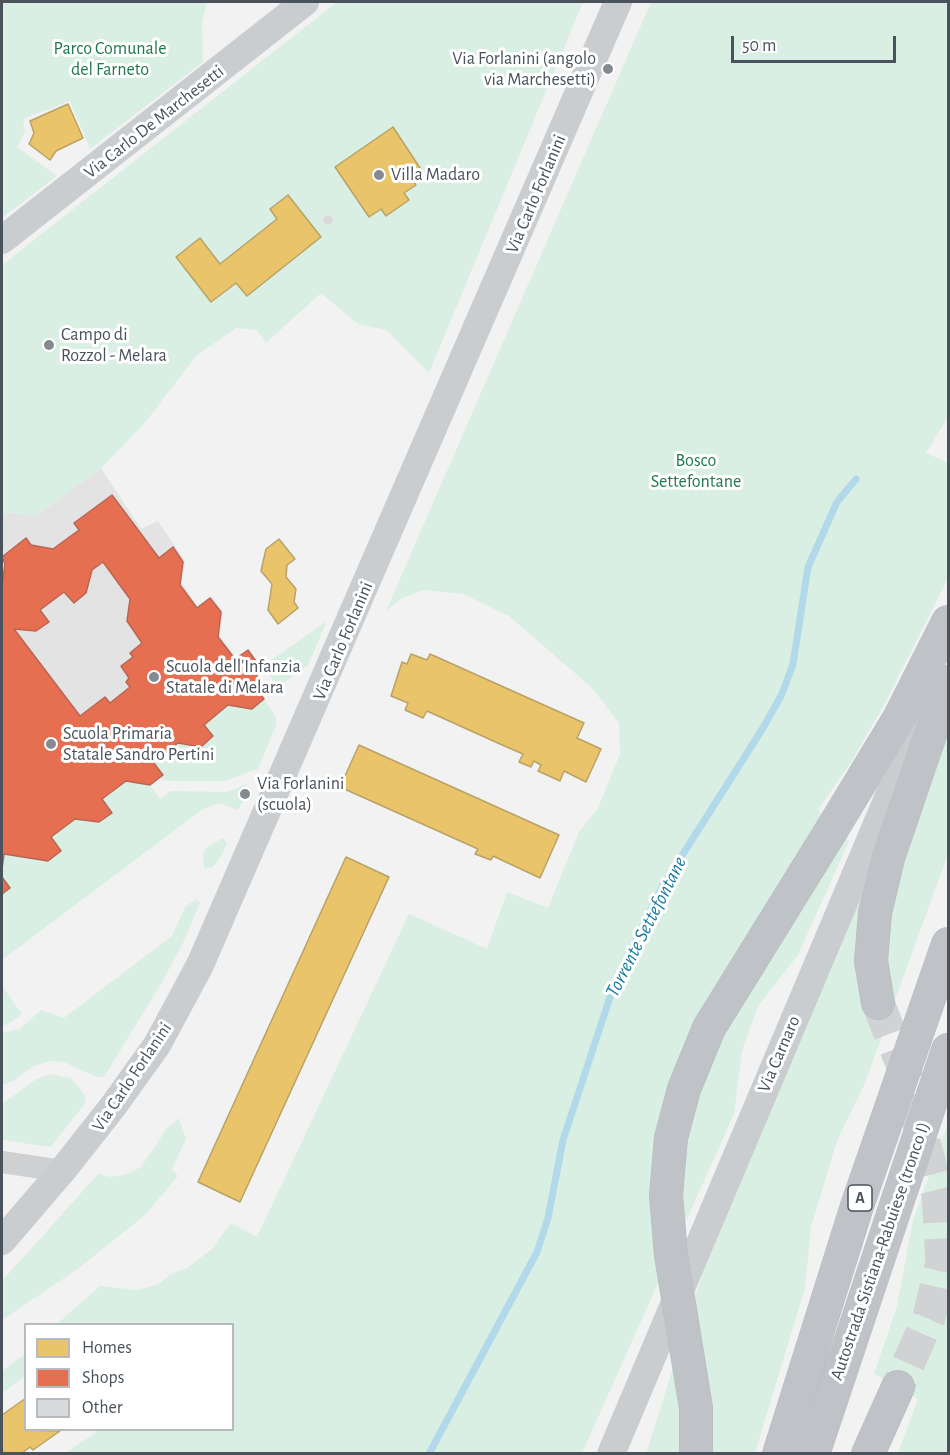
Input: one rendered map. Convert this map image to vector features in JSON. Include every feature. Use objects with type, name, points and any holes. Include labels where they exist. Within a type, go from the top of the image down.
[{"type":"highway","points":[[696,1454],[696,1408],[671,1255],[666,1195],[671,1138],[684,1089],[709,1028],[900,717],[948,622]]},
{"type":"highway","points":[[879,1003],[872,961],[880,891],[888,858],[948,682]]},
{"type":"highway","name":"Autostrada Sistiana-Rabuiese (tronco I)","points":[[779,1454],[857,1206],[948,944]]},
{"type":"highway","name":"Autostrada Sistiana-Rabuiese (tronco I)","points":[[813,1454],[948,1050]]},
{"type":"highway","points":[[868,1454],[898,1387]]},
{"type":"main road","name":"Via Carlo De Marchesetti","points":[[2,240],[305,2]]},
{"type":"main road","name":"Via Carlo Forlanini","points":[[2,1241],[96,1130],[157,1045],[200,965],[618,2]]},
{"type":"main road","name":"Via Carnaro","points":[[611,1454],[948,655]]},
{"type":"main road","points":[[633,1454],[642,1426],[662,1335]]},
{"type":"street","points":[[2,1162],[62,1171]]},
{"type":"shaded area","points":[[101,468],[141,529],[158,521],[185,561],[182,583],[197,606],[211,596],[223,612],[220,636],[236,658],[248,650],[258,664],[256,688],[264,699],[201,747],[153,762],[163,775],[150,785],[126,781],[102,799],[112,813],[99,822],[51,838],[61,851],[4,854],[2,869],[2,517],[9,512],[36,516]]},
{"type":"green space","name":"Parco Comunale del Farneto","points":[[2,2],[207,2],[202,24],[203,62],[90,149],[70,101],[23,119],[25,132],[17,147],[57,176],[2,218]]},
{"type":"green space","points":[[337,2],[583,2],[429,373],[386,330],[358,324],[321,293],[266,343],[257,330],[236,328],[196,356],[144,424],[101,468],[36,516],[9,512],[2,517],[2,265]]},
{"type":"green space","name":"Bosco Settefontane","points":[[651,2],[948,2],[948,417],[926,453],[948,463],[948,578],[884,705],[853,759],[818,810],[849,841],[798,955],[758,1006],[742,1051],[734,1114],[582,1453],[65,1453],[98,1431],[234,1431],[234,1323],[58,1323],[100,1286],[138,1290],[159,1284],[171,1274],[187,1268],[212,1249],[231,1223],[257,1237],[409,914],[487,949],[507,892],[548,908],[579,832],[598,808],[620,754],[619,723],[592,688],[509,616],[463,594],[424,590],[402,598],[386,611]]},
{"type":"green space","points":[[327,621],[308,665],[279,686],[269,675],[270,661]]},
{"type":"green space","points":[[264,699],[276,717],[276,725],[258,769],[224,781],[169,781],[159,778],[163,774],[153,762],[178,743],[201,746],[213,736],[204,725],[228,705],[252,709]]},
{"type":"green space","points":[[948,717],[948,854],[865,1083],[837,1141],[811,1227],[805,1288],[755,1453],[646,1454],[703,1272],[862,891],[859,943],[861,988],[869,1027],[878,1003],[895,879]]},
{"type":"green space","points":[[126,781],[150,785],[160,799],[171,791],[227,792],[252,782],[242,788],[238,798],[243,801],[238,810],[219,803],[203,809],[2,960],[2,894],[10,888],[2,877],[4,854],[51,837],[75,819],[99,822],[112,812],[102,799]]},
{"type":"green space","points":[[223,838],[227,843],[224,851],[213,867],[204,869],[203,854],[207,847]]},
{"type":"green space","points":[[196,899],[200,903],[183,943],[161,984],[104,1077],[96,1077],[64,1062],[51,1061],[33,1066],[13,1081],[2,1085],[2,1033],[20,1029],[41,1010],[64,1018],[172,936],[185,907]]},
{"type":"green space","points":[[2,986],[22,1014],[7,1025],[2,1024]]},
{"type":"green space","points":[[50,1074],[71,1078],[84,1094],[86,1102],[51,1147],[2,1140],[2,1104],[35,1080]]},
{"type":"green space","points":[[179,1118],[186,1139],[172,1169],[178,1176],[145,1215],[79,1268],[2,1320],[2,1281],[99,1173],[110,1177],[125,1175],[141,1167],[168,1127]]},
{"type":"green space","points":[[948,1124],[948,1453],[898,1453],[918,1399],[874,1374],[897,1306],[913,1220]]},
{"type":"green space","points":[[24,1355],[24,1377],[2,1393],[2,1371]]},
{"type":"building: Homes","points":[[68,104],[83,138],[56,151],[50,160],[29,144],[34,133],[30,121]]},
{"type":"building: Homes","name":"Villa Madaro","points":[[393,127],[422,171],[412,178],[416,185],[404,193],[409,200],[386,216],[381,209],[369,217],[335,167]]},
{"type":"building: Homes","points":[[288,195],[321,237],[247,296],[236,283],[211,302],[176,257],[200,238],[220,264],[277,219],[270,209]]},
{"type":"building: Homes","points":[[279,539],[295,559],[287,565],[286,577],[296,589],[294,602],[298,608],[278,624],[268,610],[272,584],[261,571],[266,549]]},
{"type":"building: Homes","points":[[411,654],[427,660],[430,654],[584,723],[577,738],[601,749],[586,782],[564,771],[560,781],[538,771],[541,765],[534,761],[531,767],[519,762],[523,754],[427,711],[423,718],[405,710],[408,703],[391,696],[402,662],[407,664]]},
{"type":"building: Homes","points":[[359,745],[559,835],[540,878],[493,856],[491,860],[475,854],[478,849],[340,787]]},
{"type":"building: Homes","points":[[346,857],[389,877],[240,1202],[198,1182]]},
{"type":"building: Homes","points":[[24,1399],[24,1431],[60,1431],[33,1450],[30,1447],[21,1454],[2,1454],[2,1415]]},
{"type":"building: Shops","points":[[112,495],[159,558],[173,547],[183,562],[180,585],[197,608],[210,598],[221,612],[218,637],[235,659],[248,650],[258,664],[256,688],[264,699],[252,709],[228,705],[204,725],[213,736],[201,747],[178,743],[153,762],[163,775],[150,785],[126,781],[102,799],[112,813],[99,822],[75,819],[51,837],[61,851],[48,861],[4,854],[2,869],[2,586],[5,564],[2,557],[26,538],[31,545],[53,549],[79,530],[74,523]],"holes":[[[103,562],[130,599],[127,621],[142,643],[130,653],[133,657],[121,666],[129,678],[126,682],[130,687],[110,703],[105,697],[80,716],[14,629],[36,631],[49,622],[40,610],[64,592],[74,603],[86,593],[92,570]]]},
{"type":"building: Shops","points":[[2,877],[10,888],[2,894]]},
{"type":"building: Other","points":[[98,57],[106,67],[93,77],[85,67]]},
{"type":"building: Other","points":[[328,215],[332,216],[332,224],[328,225],[324,224],[323,220],[324,216]]},
{"type":"waterway","name":"Torrente Settefontane","points":[[429,1454],[537,1252],[548,1218],[563,1140],[614,985],[662,887],[763,728],[782,694],[793,664],[808,567],[837,502],[856,479]]},
{"type":"tunnel","points":[[878,1003],[906,1074],[938,1195],[942,1262],[929,1317],[898,1387]]},
{"type":"place","name":"Via Forlanini (angolo via Marchesetti)","points":[[608,69]]},
{"type":"place","name":"Villa Madaro","points":[[379,175]]},
{"type":"place","name":"Campo di Rozzol - Melara","points":[[49,345]]},
{"type":"place","name":"Scuola dell'Infanzia Statale di Melara","points":[[154,677]]},
{"type":"place","name":"Scuola Primaria Statale Sandro Pertini","points":[[51,744]]},
{"type":"place","name":"Via Forlanini (scuola)","points":[[245,794]]}]
